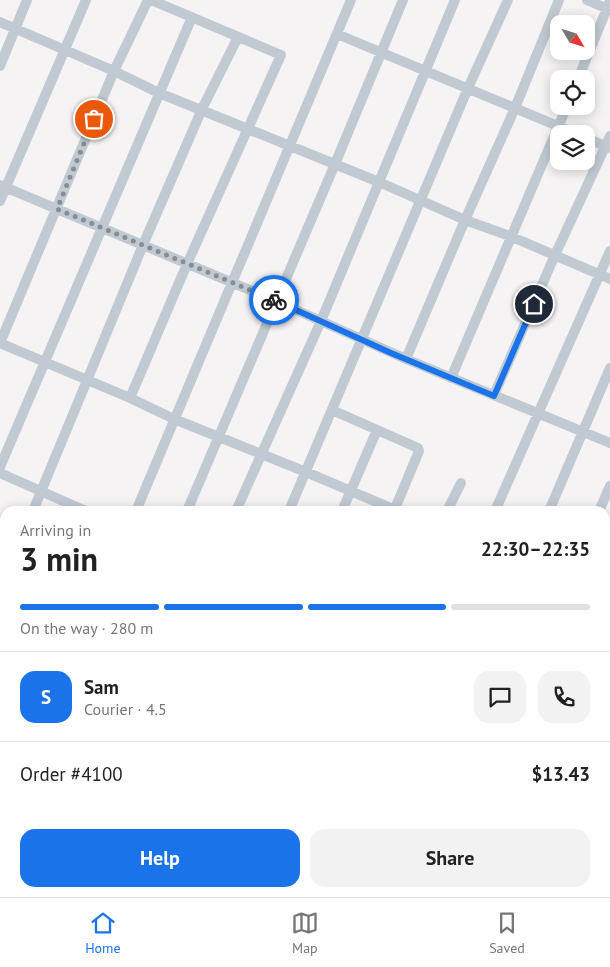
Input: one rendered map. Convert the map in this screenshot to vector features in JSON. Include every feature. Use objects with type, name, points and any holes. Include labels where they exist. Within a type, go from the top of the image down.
[{"type":"street","points":[[0,66],[27,0]]},
{"type":"street","points":[[0,201],[3,187],[86,0]]},
{"type":"street","points":[[130,398],[186,264],[281,55],[149,0],[114,71],[0,343],[87,379],[174,419],[306,472],[384,506]]},
{"type":"street","points":[[138,506],[230,282],[290,147],[351,0]]},
{"type":"street","points":[[189,506],[403,0]]},
{"type":"street","points":[[238,506],[321,321],[455,0]]},
{"type":"street","points":[[291,506],[468,88],[508,0]]},
{"type":"street","points":[[406,359],[515,108],[559,0]]},
{"type":"street","points":[[582,70],[609,7],[587,0]]},
{"type":"street","points":[[0,467],[192,17]]},
{"type":"street","points":[[0,22],[114,71],[159,93],[379,182],[465,220],[510,236],[610,279]]},
{"type":"street","points":[[337,34],[557,125]]},
{"type":"street","points":[[35,506],[143,245],[202,109],[238,37]]},
{"type":"street","points":[[494,396],[555,255],[608,147],[610,136]]},
{"type":"street","points":[[595,142],[608,147]]},
{"type":"street","points":[[451,378],[510,236],[550,146]]},
{"type":"street","points":[[3,187],[276,301],[451,378],[610,443]]},
{"type":"street","points":[[497,506],[610,251]]},
{"type":"street","points":[[551,506],[610,368]]},
{"type":"street","points":[[332,410],[415,446],[418,451],[397,506]]},
{"type":"street","points":[[344,506],[377,430]]},
{"type":"street","points":[[0,473],[74,506]]},
{"type":"street","points":[[450,506],[461,484]]},
{"type":"street","points":[[602,506],[610,486]]},
{"type":"way so far","points":[[94,119],[57,209],[274,300]]},
{"type":"route","points":[[274,300],[391,353],[494,396],[534,304]]}]
